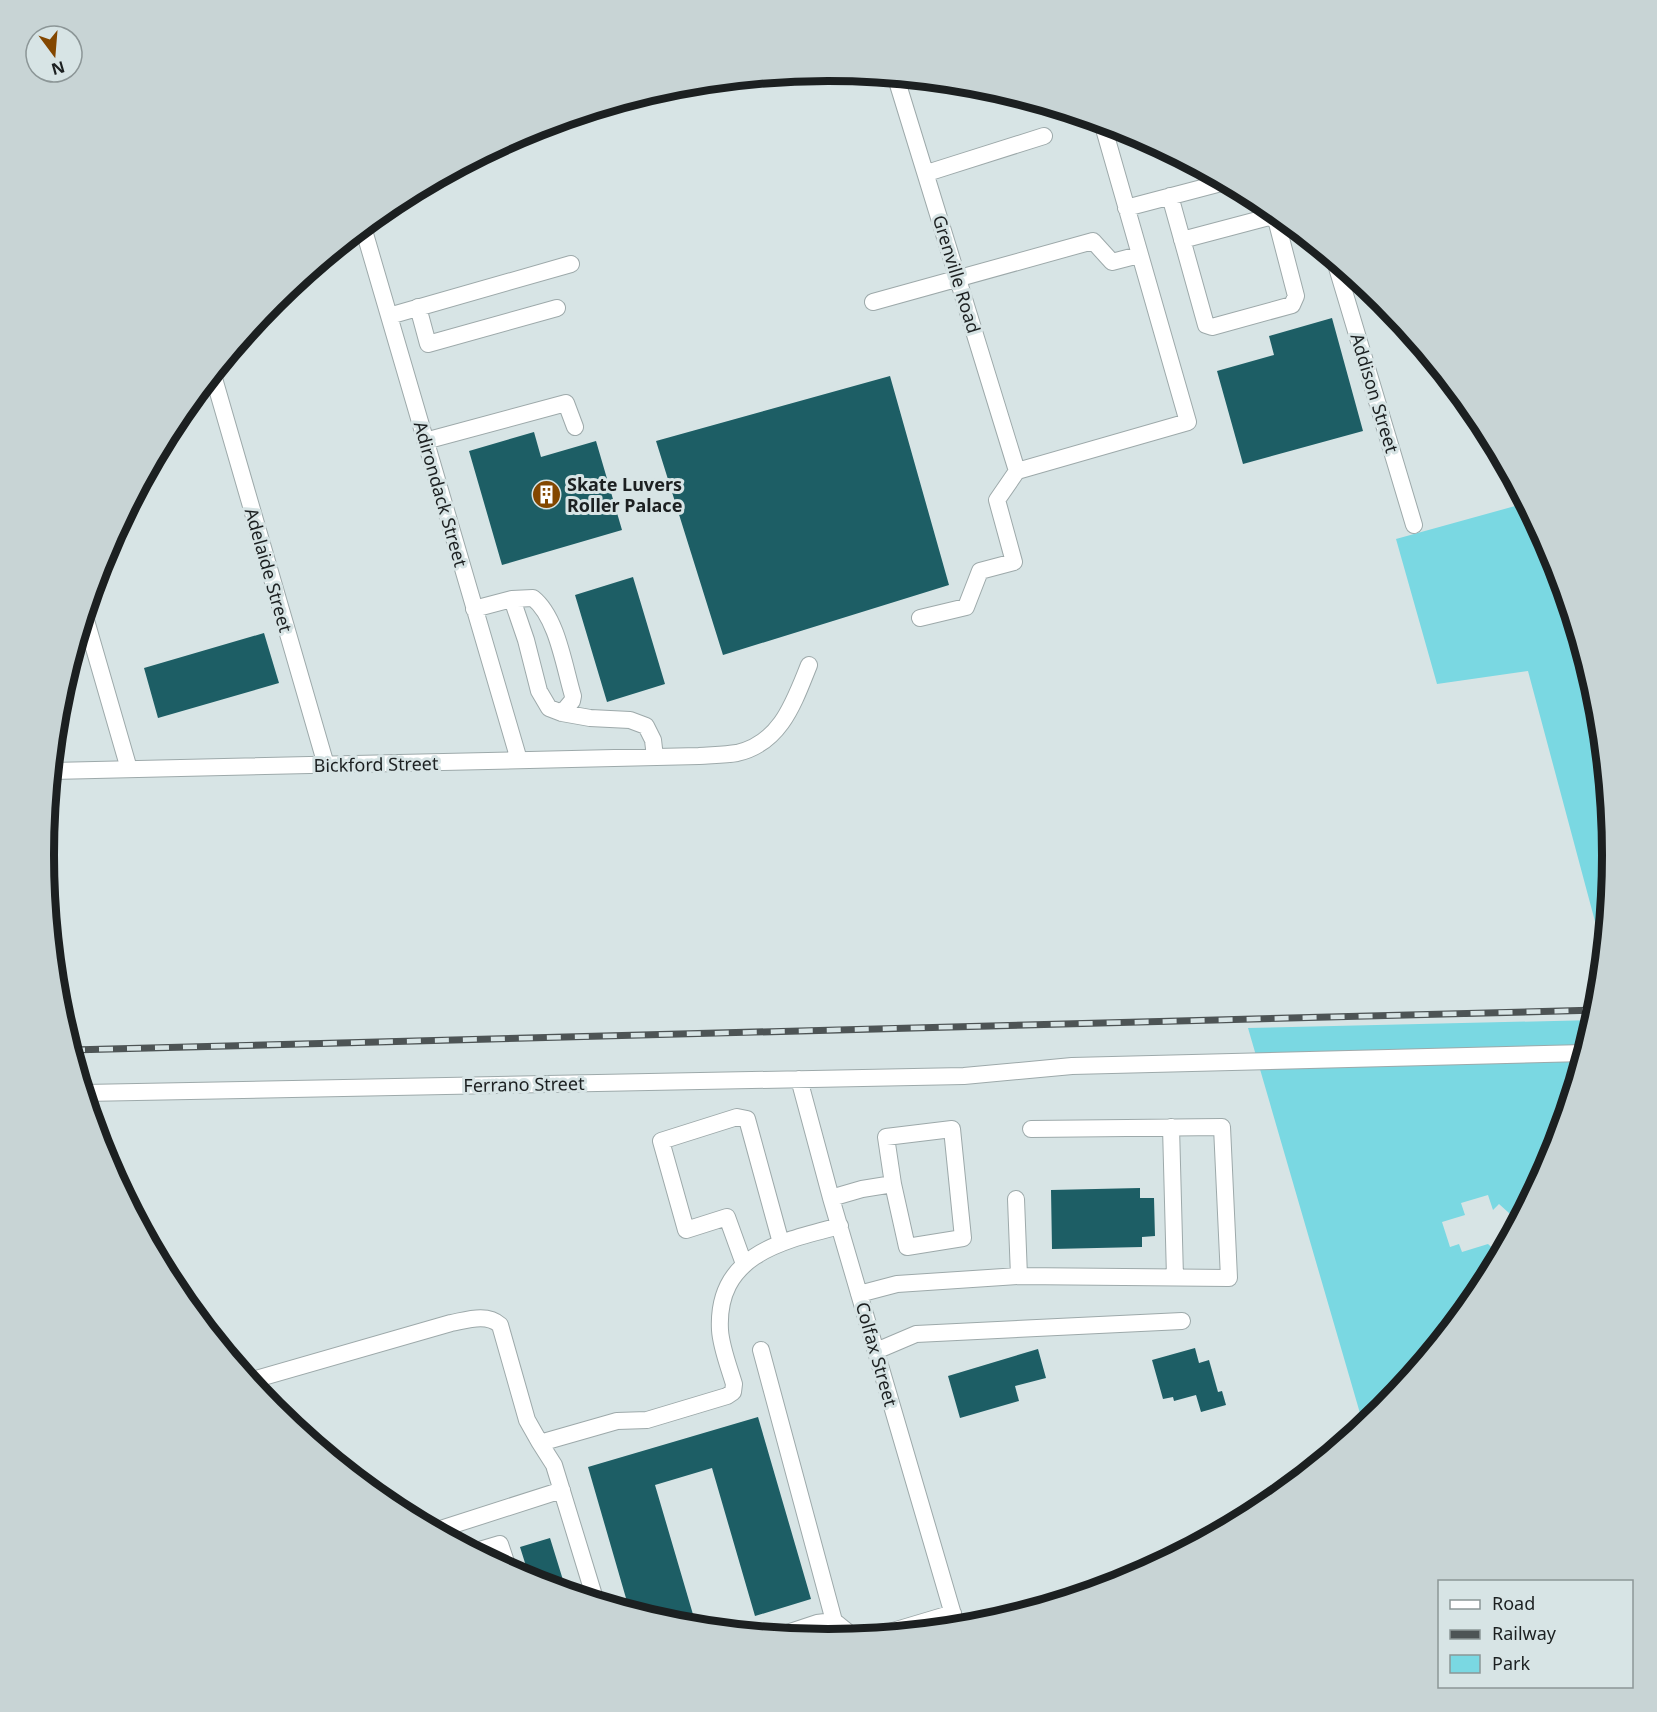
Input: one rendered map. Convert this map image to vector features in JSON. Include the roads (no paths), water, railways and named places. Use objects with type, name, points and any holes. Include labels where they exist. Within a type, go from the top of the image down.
[{"type":"street","name":"Grenville Road","points":[[898,85],[1017,471]]},
{"type":"street","points":[[920,618],[966,607],[980,571],[1014,562],[997,500],[1017,471],[1188,422],[1105,133]]},
{"type":"street","points":[[927,173],[1044,136]]},
{"type":"street","points":[[1126,208],[1215,185]]},
{"type":"street","points":[[1170,196],[1206,325],[1212,327],[1292,305],[1295,302],[1296,296],[1278,226]]},
{"type":"street","points":[[1182,240],[1267,218]]},
{"type":"street","name":"Adirondack Street","points":[[366,236],[519,760]]},
{"type":"street","points":[[873,302],[1093,241],[1112,262],[1139,255]]},
{"type":"street","points":[[389,316],[571,264]]},
{"type":"street","name":"Addison Street","points":[[1339,274],[1414,525]]},
{"type":"street","points":[[418,307],[428,344],[557,308]]},
{"type":"street","name":"Adelaide Street","points":[[215,383],[326,765]]},
{"type":"street","points":[[425,441],[566,403],[575,427]]},
{"type":"street","points":[[474,609],[512,599],[533,598],[543,606],[550,617],[573,696],[572,701],[562,713]]},
{"type":"street","points":[[512,599],[526,640],[539,691],[549,708],[590,718],[630,720],[646,726],[653,740],[655,757]]},
{"type":"street","points":[[88,629],[129,769]]},
{"type":"street","name":"Bickford Street","points":[[59,771],[699,756],[738,752],[766,740],[788,715],[809,665]]},
{"type":"street","name":"Ferrano Street","points":[[91,1093],[964,1076],[1072,1066],[1578,1053]]},
{"type":"street","name":"Colfax Street","points":[[799,1079],[831,1198],[955,1620]]},
{"type":"street","points":[[744,1264],[727,1217],[686,1230],[661,1141],[737,1117],[747,1119],[781,1243]]},
{"type":"street","points":[[859,1294],[897,1284],[1019,1276],[1229,1278],[1222,1127],[1031,1129]]},
{"type":"street","points":[[1171,1128],[1175,1277]]},
{"type":"street","points":[[952,1129],[963,1238],[907,1247],[893,1184],[886,1137],[952,1129]]},
{"type":"street","points":[[831,1198],[862,1189],[893,1184]]},
{"type":"street","points":[[1016,1198],[1019,1276]]},
{"type":"street","points":[[540,1443],[617,1421],[647,1420],[727,1396],[733,1392],[734,1384],[720,1332],[722,1297],[732,1276],[744,1264],[781,1243],[840,1226]]},
{"type":"street","points":[[258,1379],[451,1323],[475,1318],[493,1319],[500,1325],[527,1420],[554,1465],[593,1593]]},
{"type":"street","points":[[876,1351],[916,1334],[1182,1321]]},
{"type":"street","points":[[761,1350],[834,1621],[845,1630]]},
{"type":"street","points":[[443,1528],[562,1490]]},
{"type":"street","points":[[483,1549],[500,1544],[505,1560]]},
{"type":"street","points":[[798,1629],[817,1623],[834,1621]]},
{"type":"railway","points":[[79,1050],[1587,1010]]},
{"type":"place","name":"Skate Luvers Roller Palace","points":[[546,494]]}]
